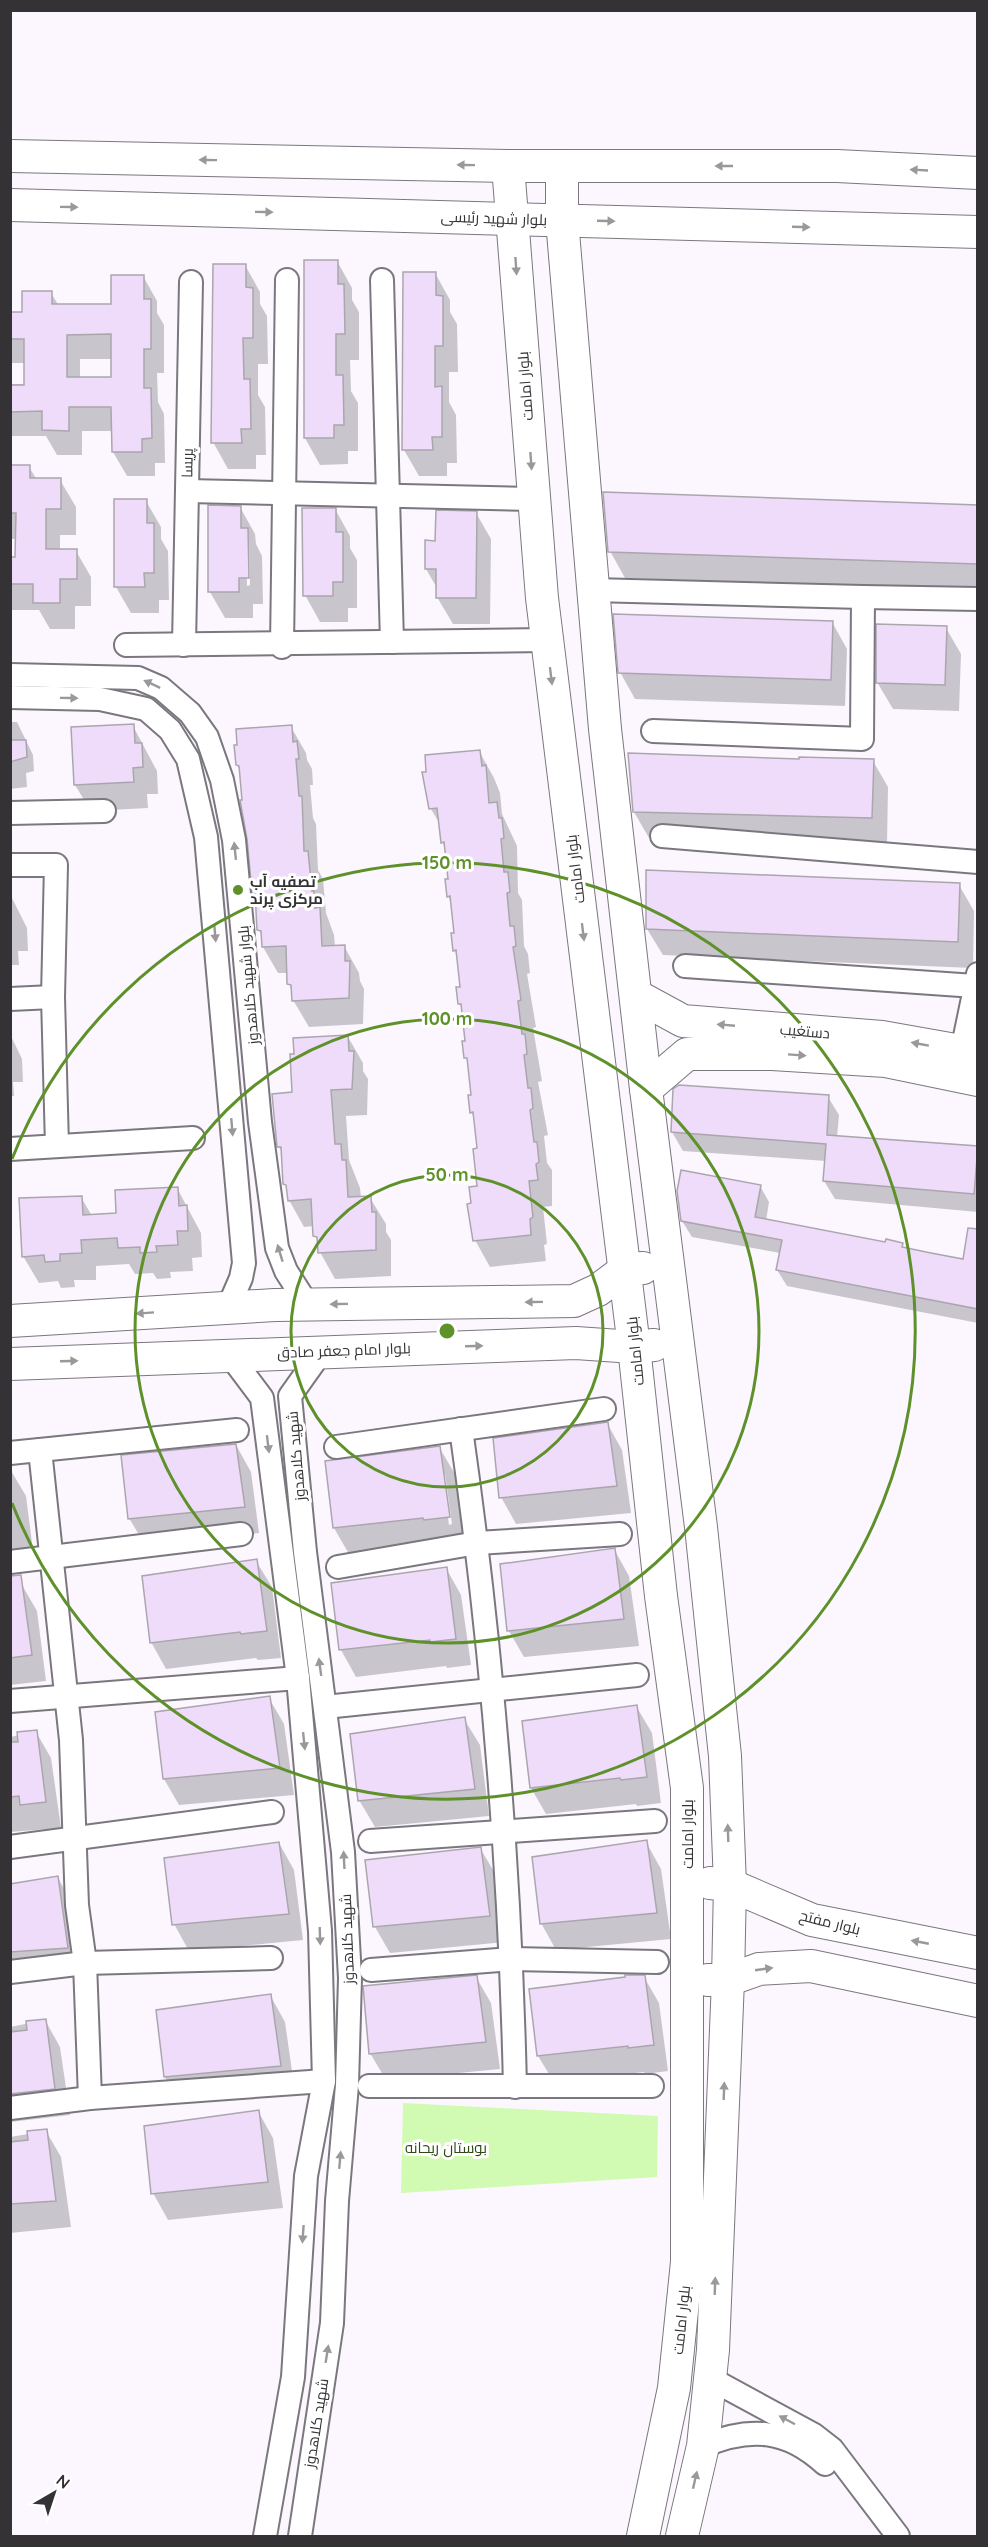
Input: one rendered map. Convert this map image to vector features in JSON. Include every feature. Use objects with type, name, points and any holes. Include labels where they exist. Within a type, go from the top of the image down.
[{"type":"street","points":[[10,156],[508,166],[837,166],[978,173]]},
{"type":"street","name":"بلوار امامت","points":[[508,166],[547,640],[625,1270],[661,1596],[687,1788],[687,2262],[674,2388],[643,2536]]},
{"type":"street","name":"بلوار امامت","points":[[562,166],[562,220],[605,729],[646,1089],[701,1527],[725,1756],[729,1885],[728,1980],[711,2379],[703,2446],[682,2536]]},
{"type":"street","name":"بلوار شهید رئیسی","points":[[10,205],[978,232]]},
{"type":"street","points":[[282,645],[287,280]]},
{"type":"street","points":[[381,280],[392,642]]},
{"type":"street","name":"پریسا","points":[[184,645],[191,282]]},
{"type":"street","points":[[187,491],[534,500]]},
{"type":"street","points":[[593,590],[978,599]]},
{"type":"street","points":[[653,731],[862,739],[863,597]]},
{"type":"street","points":[[126,645],[282,645],[547,640]]},
{"type":"street","name":"بلوار شهید کلاهدوز","points":[[10,675],[138,678],[161,688],[190,713],[207,737],[222,780],[234,840],[260,1122],[277,1248],[286,1271],[307,1304]]},
{"type":"street","name":"بلوار شهید کلاهدوز","points":[[10,697],[100,699],[146,709],[170,730],[188,759],[206,837],[244,1263],[241,1278],[228,1308]]},
{"type":"street","points":[[10,813],[104,811]]},
{"type":"street","points":[[662,836],[978,862]]},
{"type":"street","points":[[10,865],[56,865],[53,997],[57,1146]]},
{"type":"street","points":[[685,966],[976,980],[970,1052]]},
{"type":"street","name":"دستغیب","points":[[637,996],[683,1021],[882,1037],[970,1052]]},
{"type":"street","points":[[10,999],[53,997]]},
{"type":"street","points":[[646,1089],[687,1054],[675,1043],[673,1036],[673,1030],[683,1021]]},
{"type":"street","name":"دستغیب","points":[[687,1054],[772,1054],[886,1061],[978,1080]]},
{"type":"street","points":[[10,1149],[193,1138]]},
{"type":"street","points":[[10,1322],[307,1304],[574,1301],[598,1290],[625,1270],[668,1266]]},
{"type":"street","points":[[574,1301],[587,1314],[589,1324],[585,1337],[576,1343]]},
{"type":"street","name":"بلوار امام جعفر صادق","points":[[10,1364],[229,1354],[576,1343],[634,1347],[677,1342]]},
{"type":"street","name":"شهید کلاهدوز","points":[[300,2536],[332,2323],[337,2201],[347,2085],[350,1978],[343,1852],[305,1552],[290,1396],[322,1351]]},
{"type":"street","name":"شهید کلاهدوز","points":[[229,1354],[262,1398],[298,1678],[320,1931],[324,2081],[306,2176],[293,2378],[265,2536]]},
{"type":"street","points":[[262,1398],[275,1387],[282,1388],[290,1396]]},
{"type":"street","points":[[336,1447],[604,1409]]},
{"type":"street","points":[[461,1429],[477,1543],[505,1830],[512,1959],[515,2087]]},
{"type":"street","points":[[10,1453],[237,1430]]},
{"type":"street","points":[[40,1450],[71,1740],[77,1905],[85,1963],[90,2098]]},
{"type":"street","points":[[10,1562],[240,1534]]},
{"type":"street","points":[[338,1567],[477,1543],[620,1534]]},
{"type":"street","points":[[282,1555],[305,1552]]},
{"type":"street","points":[[325,1707],[637,1675]]},
{"type":"street","points":[[10,1701],[298,1678]]},
{"type":"street","points":[[10,1847],[272,1812]]},
{"type":"street","points":[[370,1841],[655,1821]]},
{"type":"street","name":"بلوار مفتح","points":[[687,1882],[729,1885],[812,1920],[978,1953]]},
{"type":"street","points":[[811,1966],[800,1959],[795,1948],[795,1936],[801,1926],[812,1920]]},
{"type":"street","points":[[10,1972],[85,1963],[271,1958]]},
{"type":"street","points":[[371,1970],[512,1959],[657,1962]]},
{"type":"street","points":[[687,1980],[728,1980],[759,1969],[811,1966],[978,2001]]},
{"type":"street","points":[[10,2108],[90,2098],[324,2081]]},
{"type":"street","points":[[369,2086],[652,2086]]},
{"type":"street","points":[[305,2198],[337,2201]]},
{"type":"street","points":[[711,2379],[814,2434],[832,2449],[898,2536]]},
{"type":"street","points":[[703,2446],[725,2436],[746,2432],[775,2434],[809,2449],[835,2472],[881,2536]]},
{"type":"green space","name":"بوستان ریحانه","points":[[403,2103],[658,2116],[657,2177],[401,2193]]},
{"type":"building","points":[[304,260],[338,260],[338,284],[344,284],[345,334],[336,334],[336,375],[343,375],[344,425],[334,425],[334,438],[304,438]]},
{"type":"building","points":[[213,264],[246,264],[246,287],[253,288],[253,338],[243,338],[244,379],[250,379],[251,429],[241,429],[242,443],[211,443]]},
{"type":"building","points":[[403,272],[436,272],[436,295],[443,296],[443,346],[435,346],[435,387],[442,386],[442,437],[432,437],[433,450],[402,450]]},
{"type":"building","points":[[111,275],[144,275],[144,299],[151,299],[151,349],[144,349],[144,388],[151,388],[152,438],[142,439],[142,452],[112,452],[111,407],[69,407],[69,431],[42,430],[42,411],[10,412],[10,385],[24,385],[24,339],[10,339],[10,312],[22,312],[22,291],[52,291],[52,304],[111,304]],"holes":[[[111,334],[111,377],[67,377],[67,335]]]},
{"type":"building","points":[[10,465],[30,465],[30,478],[61,478],[61,509],[46,509],[46,549],[77,549],[77,579],[60,579],[60,603],[33,603],[33,584],[10,584],[10,557],[15,557],[16,513],[10,513]]},
{"type":"building","points":[[603,492],[978,505],[978,564],[608,552]]},
{"type":"building","points":[[114,499],[147,499],[147,523],[154,523],[154,573],[144,573],[145,587],[114,587]]},
{"type":"building","points":[[208,505],[241,506],[241,528],[248,528],[249,578],[239,578],[239,592],[208,592]]},
{"type":"building","points":[[302,508],[336,508],[336,532],[343,532],[343,582],[333,582],[333,596],[303,596]]},
{"type":"building","points":[[436,510],[477,511],[476,598],[436,598],[436,569],[425,569],[425,540],[435,541]]},
{"type":"building","points":[[613,614],[833,621],[831,680],[618,673]]},
{"type":"building","points":[[876,624],[947,626],[945,685],[876,683]]},
{"type":"building","points":[[134,724],[135,743],[142,743],[143,767],[133,768],[134,782],[74,785],[71,727]]},
{"type":"building","points":[[292,725],[293,742],[297,741],[299,759],[296,759],[299,796],[302,796],[304,851],[308,851],[315,908],[320,907],[322,946],[345,945],[345,961],[350,961],[349,998],[292,1001],[291,985],[287,984],[286,946],[262,947],[261,931],[257,930],[255,892],[252,892],[247,839],[240,800],[242,800],[239,766],[236,765],[234,745],[237,745],[236,729]]},
{"type":"building","points":[[10,740],[26,740],[27,757],[10,762]]},
{"type":"building","points":[[480,750],[482,766],[486,765],[489,803],[497,802],[499,818],[502,818],[504,872],[508,872],[510,926],[514,926],[516,946],[513,947],[521,1000],[518,1001],[522,1034],[525,1034],[527,1054],[524,1055],[533,1108],[530,1110],[539,1162],[536,1164],[538,1180],[529,1181],[533,1217],[530,1219],[531,1235],[473,1241],[467,1204],[471,1203],[469,1187],[477,1186],[473,1149],[477,1148],[473,1112],[470,1113],[468,1095],[471,1095],[467,1058],[464,1058],[462,1041],[465,1041],[461,1004],[458,1004],[456,987],[460,987],[456,950],[453,951],[451,933],[454,933],[450,896],[447,897],[445,879],[448,879],[444,842],[441,843],[437,808],[429,809],[422,772],[426,772],[425,755]]},
{"type":"building","points":[[628,753],[799,759],[799,757],[874,759],[872,818],[633,812]]},
{"type":"building","points":[[646,870],[960,883],[958,942],[646,929]]},
{"type":"building","points":[[348,1035],[349,1051],[354,1051],[352,1089],[331,1090],[335,1144],[341,1144],[342,1160],[346,1160],[348,1197],[371,1196],[372,1212],[376,1212],[376,1250],[318,1253],[317,1237],[313,1236],[311,1199],[288,1201],[286,1185],[283,1184],[281,1147],[277,1147],[272,1094],[292,1092],[290,1054],[294,1054],[293,1038]]},
{"type":"building","points":[[679,1085],[829,1095],[827,1135],[978,1146],[974,1194],[823,1181],[826,1144],[671,1132],[673,1089]]},
{"type":"building","points":[[681,1170],[761,1185],[755,1217],[885,1242],[886,1239],[903,1243],[902,1247],[931,1253],[963,1259],[968,1228],[978,1229],[978,1309],[776,1270],[782,1240],[681,1221],[677,1191]]},
{"type":"building","points":[[178,1187],[179,1206],[187,1205],[188,1231],[177,1231],[178,1245],[156,1246],[157,1252],[140,1253],[140,1247],[118,1248],[117,1238],[81,1240],[82,1253],[60,1254],[60,1261],[45,1262],[44,1255],[22,1257],[19,1198],[82,1196],[83,1215],[116,1213],[115,1190]]},
{"type":"building","points":[[608,1422],[617,1486],[499,1498],[493,1438]]},
{"type":"building","points":[[236,1444],[245,1507],[128,1519],[121,1455]]},
{"type":"building","points":[[440,1446],[450,1517],[333,1528],[325,1461]]},
{"type":"building","points":[[615,1548],[624,1619],[507,1631],[500,1564]]},
{"type":"building","points":[[257,1559],[267,1631],[150,1643],[142,1576]]},
{"type":"building","points":[[447,1567],[456,1639],[339,1650],[331,1583]]},
{"type":"building","points":[[21,1575],[32,1655],[10,1658],[10,1576]]},
{"type":"building","points":[[270,1696],[280,1768],[163,1779],[155,1712]]},
{"type":"building","points":[[637,1705],[647,1777],[530,1788],[522,1721]]},
{"type":"building","points":[[465,1717],[475,1789],[358,1801],[350,1734]]},
{"type":"building","points":[[37,1730],[46,1802],[20,1805],[19,1796],[10,1797],[10,1742],[18,1742],[17,1732]]},
{"type":"building","points":[[647,1840],[657,1913],[540,1924],[532,1857]]},
{"type":"building","points":[[279,1842],[289,1914],[172,1925],[164,1858]]},
{"type":"building","points":[[481,1847],[490,1916],[373,1927],[365,1860]]},
{"type":"building","points":[[58,1876],[68,1948],[10,1952],[10,1884]]},
{"type":"building","points":[[477,1975],[486,2042],[369,2054],[363,1986]]},
{"type":"building","points":[[625,1975],[645,1975],[654,2045],[537,2056],[529,1989],[625,1977]]},
{"type":"building","points":[[271,1994],[281,2066],[164,2077],[156,2010]]},
{"type":"building","points":[[46,2019],[55,2089],[10,2094],[10,2032],[27,2030],[26,2021]]},
{"type":"building","points":[[259,2110],[268,2182],[151,2194],[144,2126]]},
{"type":"building","points":[[47,2129],[56,2201],[10,2204],[10,2142],[28,2140],[27,2131]]},
{"type":"place","name":"تصفیه آب مرکزی پرند","points":[[238,890]]}]
